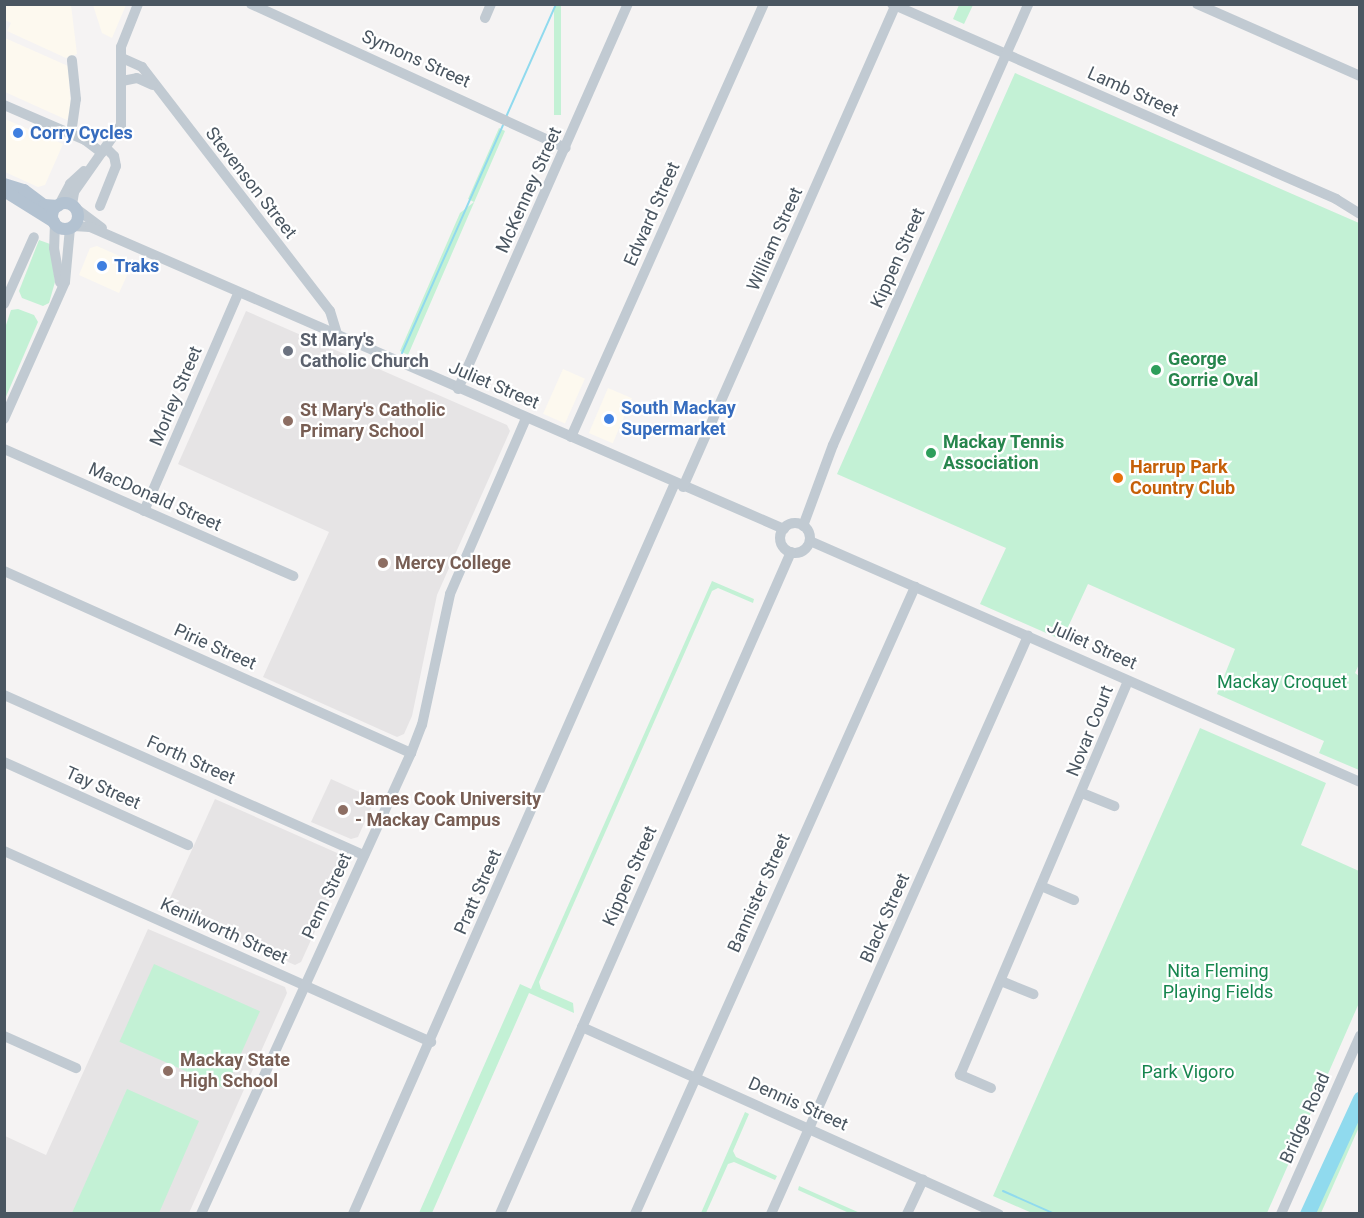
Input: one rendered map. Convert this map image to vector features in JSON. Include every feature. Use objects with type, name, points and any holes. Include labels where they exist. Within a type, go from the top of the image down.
[{"type":"main road","name":"Juliet Street","points":[[4,184],[24,190],[44,205],[66,206]]},
{"type":"main road","points":[[4,191],[55,223],[72,227],[78,216],[66,206],[53,212],[55,223]]},
{"type":"street","points":[[66,206],[72,182],[100,156],[121,125],[122,42],[138,4]]},
{"type":"street","name":"Symons Street","points":[[250,4],[512,120],[566,148]]},
{"type":"street","points":[[485,18],[491,4]]},
{"type":"street","name":"McKenney Street","points":[[458,388],[628,4]]},
{"type":"street","name":"Edward Street","points":[[571,437],[764,4]]},
{"type":"street","name":"Kippen Street","points":[[803,526],[833,445],[1028,4]]},
{"type":"street","points":[[1197,4],[1359,76]]},
{"type":"street","name":"Lamb Street","points":[[894,5],[1336,199],[1359,214]]},
{"type":"street","name":"William Street","points":[[679,485],[894,5]]},
{"type":"street","name":"Stevenson Street","points":[[122,58],[139,64],[331,313],[338,337]]},
{"type":"street","points":[[72,60],[76,106],[74,136]]},
{"type":"street","points":[[122,81],[137,78],[153,85]]},
{"type":"street","points":[[4,105],[74,136],[100,156],[114,156],[116,166],[100,206]]},
{"type":"street","name":"Juliet Street","points":[[66,206],[124,244]]},
{"type":"street","points":[[55,223],[59,294]]},
{"type":"street","name":"Juliet Street","points":[[72,227],[87,226],[316,328],[784,529]]},
{"type":"street","points":[[4,419],[68,271],[66,240],[72,227]]},
{"type":"street","points":[[4,304],[34,237]]},
{"type":"street","name":"Morley Street","points":[[144,511],[238,294]]},
{"type":"street","points":[[316,328],[326,314],[323,303]]},
{"type":"street","name":"Penn Street","points":[[201,1214],[411,753],[422,725],[450,594],[526,418]]},
{"type":"street","name":"MacDonald Street","points":[[4,448],[293,576]]},
{"type":"street","name":"Pratt Street","points":[[353,1214],[679,485]]},
{"type":"street","points":[[791,524],[803,526],[810,541],[805,550],[791,552],[781,542],[784,529],[791,524]]},
{"type":"street","name":"Juliet Street","points":[[810,541],[1359,782]]},
{"type":"street","name":"Kippen Street","points":[[500,1214],[791,552]]},
{"type":"street","name":"Pirie Street","points":[[4,571],[411,753]]},
{"type":"street","name":"Bannister Street","points":[[635,1214],[915,587]]},
{"type":"street","name":"Black Street","points":[[771,1214],[1028,636]]},
{"type":"street","name":"Novar Court","points":[[991,1089],[960,1075],[1128,681]]},
{"type":"street","name":"Forth Street","points":[[4,695],[364,855]]},
{"type":"street","name":"Tay Street","points":[[4,762],[188,844]]},
{"type":"street","name":"Novar Court","points":[[1082,793],[1114,806]]},
{"type":"street","name":"Kenilworth Street","points":[[4,851],[431,1042]]},
{"type":"street","points":[[1041,886],[1074,900]]},
{"type":"street","points":[[1001,981],[1033,994]]},
{"type":"street","name":"Dennis Street","points":[[582,1027],[810,1127],[999,1214]]},
{"type":"street","points":[[4,1036],[76,1068]]},
{"type":"street","name":"Bridge Road","points":[[1281,1214],[1359,1036]]},
{"type":"street","points":[[907,1214],[923,1179]]},
{"type":"shaded area","points":[[5,5],[71,5],[77,54],[66,58],[7,31],[11,23],[5,20]]},
{"type":"shaded area","points":[[93,5],[126,5],[112,38],[102,33]]},
{"type":"shaded area","points":[[5,38],[68,66],[71,110],[67,120],[5,92]]},
{"type":"shaded area","points":[[5,119],[63,144],[45,185],[38,187],[5,172]]},
{"type":"shaded area","points":[[97,246],[133,262],[119,293],[79,275],[90,248]]},
{"type":"shaded area","name":"Mercy College","points":[[246,311],[507,425],[510,431],[437,595],[412,716],[404,734],[397,737],[263,677],[329,532],[178,464]]},
{"type":"shaded area","points":[[563,369],[585,379],[565,424],[543,414]]},
{"type":"shaded area","points":[[608,388],[632,398],[613,443],[589,433]]},
{"type":"shaded area","name":"James Cook University - Mackay Campus","points":[[331,779],[375,799],[358,837],[351,839],[311,822]]},
{"type":"shaded area","points":[[215,799],[344,856],[346,863],[301,962],[295,965],[165,909]]},
{"type":"shaded area","name":"Mackay State High School","points":[[148,929],[285,987],[287,993],[189,1213],[5,1214],[5,1136],[46,1155]]},
{"type":"green space","points":[[554,5],[561,5],[561,115],[554,115]]},
{"type":"green space","points":[[959,5],[973,5],[964,24],[953,19]]},
{"type":"green space","name":"Mackay Croquet","points":[[1015,73],[1359,223],[1360,662],[1355,673],[1359,676],[1359,770],[1319,753],[1324,741],[1217,694],[1235,649],[1088,584],[1062,640],[980,604],[1006,548],[837,474]]},
{"type":"green space","points":[[499,128],[505,131],[408,355],[400,351],[460,213],[474,202],[468,199]]},
{"type":"green space","points":[[39,240],[50,244],[55,282],[49,303],[43,306],[22,298],[19,291]]},
{"type":"green space","points":[[18,309],[34,315],[38,322],[5,399],[5,328],[11,310]]},
{"type":"green space","points":[[712,581],[754,599],[753,603],[718,588],[712,591],[539,982],[541,989],[573,1003],[574,1013],[529,993],[432,1213],[419,1213],[520,984],[531,989]]},
{"type":"green space","name":"Park Vigoro","points":[[1200,728],[1326,783],[1301,845],[1359,871],[1359,1003],[1267,1213],[1032,1213],[993,1196]]},
{"type":"green space","points":[[154,964],[260,1011],[225,1089],[119,1042]]},
{"type":"green space","points":[[127,1089],[199,1121],[159,1213],[72,1213]]},
{"type":"green space","points":[[1359,1096],[1359,1127],[1321,1213],[1308,1213]]},
{"type":"green space","points":[[745,1112],[749,1114],[733,1151],[736,1157],[777,1176],[775,1180],[734,1162],[728,1164],[706,1213],[701,1213]]},
{"type":"green space","points":[[799,1186],[860,1213],[849,1213],[798,1190]]},
{"type":"waterway","points":[[506,117],[556,4]]},
{"type":"waterway","points":[[402,353],[503,125]]},
{"type":"waterway","points":[[1307,1214],[1360,1099]]},
{"type":"waterway","points":[[1003,1191],[1055,1214]]},
{"type":"place","name":"Corry Cycles","points":[[18,133]]},
{"type":"place","name":"Traks","points":[[102,266]]},
{"type":"place","name":"St Mary's Catholic Church","points":[[288,351]]},
{"type":"place","name":"George Gorrie Oval","points":[[1156,370]]},
{"type":"place","name":"South Mackay Supermarket","points":[[609,419]]},
{"type":"place","name":"St Mary's Catholic Primary School","points":[[288,421]]},
{"type":"place","name":"Mackay Tennis Association","points":[[931,453]]},
{"type":"place","name":"Harrup Park Country Club","points":[[1118,478]]},
{"type":"place","name":"Mercy College","points":[[383,563]]},
{"type":"place","name":"James Cook University - Mackay Campus","points":[[343,810]]},
{"type":"place","name":"Mackay State High School","points":[[168,1071]]},
{"type":"park label","name":"Nita Fleming Playing Fields","points":[[1218,982]]}]
